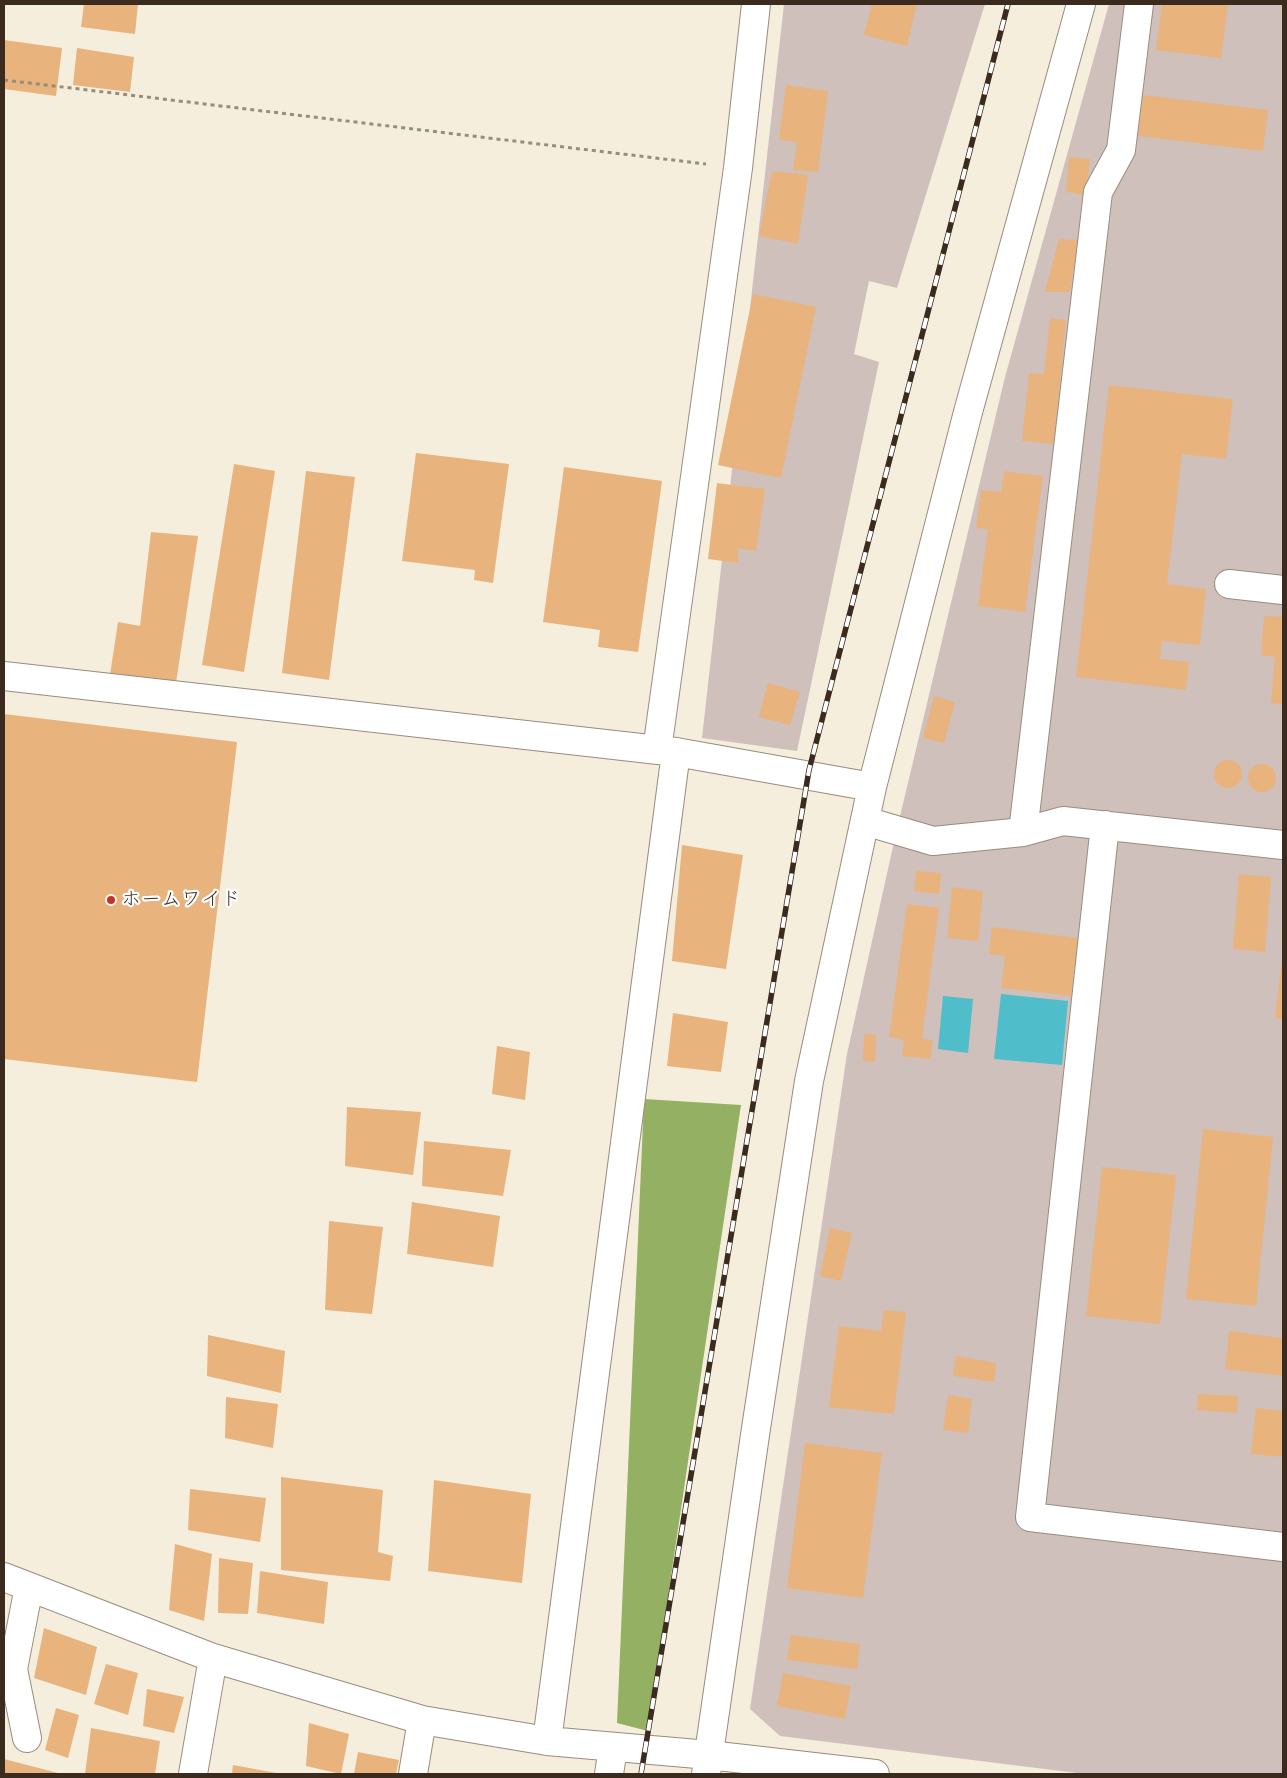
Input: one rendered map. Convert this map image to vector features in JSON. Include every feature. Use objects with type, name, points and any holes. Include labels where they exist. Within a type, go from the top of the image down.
[{"type":"street","points":[[547,1741],[738,168],[756,4]]},
{"type":"street","points":[[708,1765],[755,1435],[809,1082],[872,787],[968,412],[1081,4]]},
{"type":"street","points":[[1022,832],[1098,192],[1121,150],[1139,4]]},
{"type":"street","points":[[1229,584],[1283,590]]},
{"type":"street","points":[[4,676],[666,751],[872,787]]},
{"type":"street","points":[[865,821],[933,841],[1022,832],[1062,822],[1283,845]]},
{"type":"street","points":[[1105,825],[1030,1516],[1283,1547]]},
{"type":"street","points":[[4,1577],[214,1658],[422,1720],[547,1741],[611,1761],[875,1774]]},
{"type":"street","points":[[27,1738],[12,1668],[29,1587]]},
{"type":"street","points":[[193,1774],[214,1658]]},
{"type":"street","points":[[413,1774],[422,1720]]},
{"type":"path","points":[[4,80],[738,168]]},
{"type":"shaded area","points":[[784,4],[985,4],[897,288],[869,281],[854,354],[879,362],[797,751],[702,738]]},
{"type":"shaded area","points":[[1109,4],[1283,4],[1283,1774],[1085,1774],[780,1736],[750,1709],[847,1054],[896,833],[1005,377]]},
{"type":"green space","points":[[644,1099],[741,1105],[648,1731],[617,1723]]},
{"type":"water","points":[[1001,994],[1068,1001],[1062,1065],[994,1059]]},
{"type":"water","points":[[943,996],[973,999],[968,1053],[938,1049]]},
{"type":"building","points":[[84,4],[138,4],[135,34],[81,27]]},
{"type":"building","points":[[872,4],[917,4],[907,46],[864,35]]},
{"type":"building","points":[[1162,4],[1228,4],[1221,58],[1156,50]]},
{"type":"building","points":[[4,40],[62,48],[56,96],[4,89]]},
{"type":"building","points":[[77,48],[134,57],[130,92],[73,85]]},
{"type":"building","points":[[786,85],[828,91],[818,172],[793,170],[797,142],[779,140]]},
{"type":"building","points":[[1143,95],[1268,110],[1263,151],[1138,136]]},
{"type":"building","points":[[1069,157],[1090,159],[1086,195],[1066,192]]},
{"type":"building","points":[[772,171],[808,175],[798,244],[759,236]]},
{"type":"building","points":[[1059,239],[1078,240],[1070,292],[1045,292]]},
{"type":"building","points":[[753,294],[816,307],[781,478],[718,465]]},
{"type":"building","points":[[1050,318],[1066,320],[1054,444],[1022,441],[1029,373],[1044,374]]},
{"type":"building","points":[[1109,385],[1233,399],[1226,459],[1182,454],[1167,584],[1206,589],[1200,645],[1162,641],[1160,659],[1189,662],[1186,690],[1076,677]]},
{"type":"building","points":[[416,453],[509,464],[493,583],[474,580],[475,570],[402,561]]},
{"type":"building","points":[[234,464],[275,471],[244,672],[202,665]]},
{"type":"building","points":[[564,467],[662,481],[638,652],[598,647],[600,630],[543,622]]},
{"type":"building","points":[[306,471],[355,477],[329,680],[282,673]]},
{"type":"building","points":[[1004,471],[1043,476],[1025,612],[978,606],[988,529],[976,528],[981,490],[1001,492]]},
{"type":"building","points":[[717,483],[765,489],[756,551],[738,548],[738,563],[708,559]]},
{"type":"building","points":[[151,532],[198,536],[176,683],[110,675],[118,622],[140,626]]},
{"type":"building","points":[[1264,616],[1283,617],[1283,704],[1271,703],[1275,657],[1261,655]]},
{"type":"building","points":[[768,683],[800,692],[790,725],[759,717]]},
{"type":"building","points":[[934,696],[955,702],[944,743],[923,738]]},
{"type":"building","name":"ホームワイド","points":[[4,714],[237,742],[197,1082],[4,1059]]},
{"type":"building","points":[[1228,760],[1238,764],[1242,774],[1238,784],[1228,788],[1218,784],[1214,774],[1218,764]]},
{"type":"building","points":[[1262,764],[1272,768],[1276,778],[1272,788],[1262,792],[1252,788],[1248,778],[1252,768]]},
{"type":"building","points":[[682,845],[743,855],[726,969],[672,961]]},
{"type":"building","points":[[916,871],[941,873],[939,894],[914,891]]},
{"type":"building","points":[[1239,874],[1271,877],[1265,952],[1233,949]]},
{"type":"building","points":[[952,887],[983,891],[978,941],[947,938]]},
{"type":"building","points":[[907,904],[939,908],[922,1039],[933,1040],[930,1059],[902,1056],[904,1040],[889,1037]]},
{"type":"building","points":[[992,927],[1078,938],[1071,996],[1001,988],[1005,956],[989,954]]},
{"type":"building","points":[[1283,960],[1283,1019],[1275,1018]]},
{"type":"building","points":[[673,1013],[728,1022],[721,1072],[667,1066]]},
{"type":"building","points":[[864,1034],[876,1035],[875,1062],[863,1061]]},
{"type":"building","points":[[497,1046],[530,1052],[525,1100],[492,1094]]},
{"type":"building","points":[[347,1107],[421,1112],[413,1175],[345,1166]]},
{"type":"building","points":[[1203,1129],[1273,1137],[1256,1306],[1186,1299]]},
{"type":"building","points":[[424,1141],[511,1150],[503,1196],[422,1186]]},
{"type":"building","points":[[1102,1167],[1176,1175],[1160,1324],[1086,1316]]},
{"type":"building","points":[[412,1202],[500,1216],[493,1267],[407,1254]]},
{"type":"building","points":[[329,1221],[383,1227],[372,1314],[325,1310]]},
{"type":"building","points":[[830,1228],[852,1233],[841,1281],[820,1276]]},
{"type":"building","points":[[884,1310],[906,1312],[894,1414],[829,1407],[839,1326],[881,1331]]},
{"type":"building","points":[[1229,1331],[1283,1338],[1283,1376],[1225,1369]]},
{"type":"building","points":[[208,1335],[285,1351],[281,1393],[207,1376]]},
{"type":"building","points":[[956,1356],[996,1363],[994,1382],[953,1376]]},
{"type":"building","points":[[1198,1394],[1238,1396],[1237,1413],[1197,1410]]},
{"type":"building","points":[[948,1395],[972,1399],[968,1433],[943,1430]]},
{"type":"building","points":[[226,1397],[278,1404],[273,1448],[225,1438]]},
{"type":"building","points":[[1256,1408],[1283,1411],[1283,1457],[1251,1454]]},
{"type":"building","points":[[805,1443],[882,1453],[863,1598],[787,1588]]},
{"type":"building","points":[[281,1477],[383,1490],[378,1552],[393,1556],[390,1581],[281,1570]]},
{"type":"building","points":[[434,1480],[531,1494],[522,1583],[428,1571]]},
{"type":"building","points":[[190,1489],[266,1498],[260,1542],[188,1530]]},
{"type":"building","points":[[175,1544],[212,1554],[204,1621],[169,1610]]},
{"type":"building","points":[[219,1558],[253,1563],[248,1614],[218,1613]]},
{"type":"building","points":[[260,1571],[328,1582],[324,1624],[257,1613]]},
{"type":"building","points":[[44,1628],[97,1647],[86,1695],[34,1678]]},
{"type":"building","points":[[791,1635],[860,1644],[857,1669],[787,1660]]},
{"type":"building","points":[[106,1664],[138,1673],[128,1715],[94,1704]]},
{"type":"building","points":[[783,1673],[851,1686],[845,1719],[777,1706]]},
{"type":"building","points":[[147,1689],[184,1697],[174,1733],[143,1726]]},
{"type":"building","points":[[56,1708],[79,1715],[68,1758],[45,1750]]},
{"type":"building","points":[[309,1723],[349,1734],[341,1774],[306,1766]]},
{"type":"building","points":[[91,1728],[160,1741],[155,1774],[85,1774]]},
{"type":"building","points":[[358,1752],[399,1760],[396,1774],[354,1774]]},
{"type":"building","points":[[4,1759],[62,1774],[4,1774]]},
{"type":"building","points":[[233,1765],[276,1773],[276,1774],[232,1774]]},
{"type":"railway","points":[[641,1774],[809,770],[1008,4]]},
{"type":"place","name":"ホームワイド","points":[[111,900]]}]
